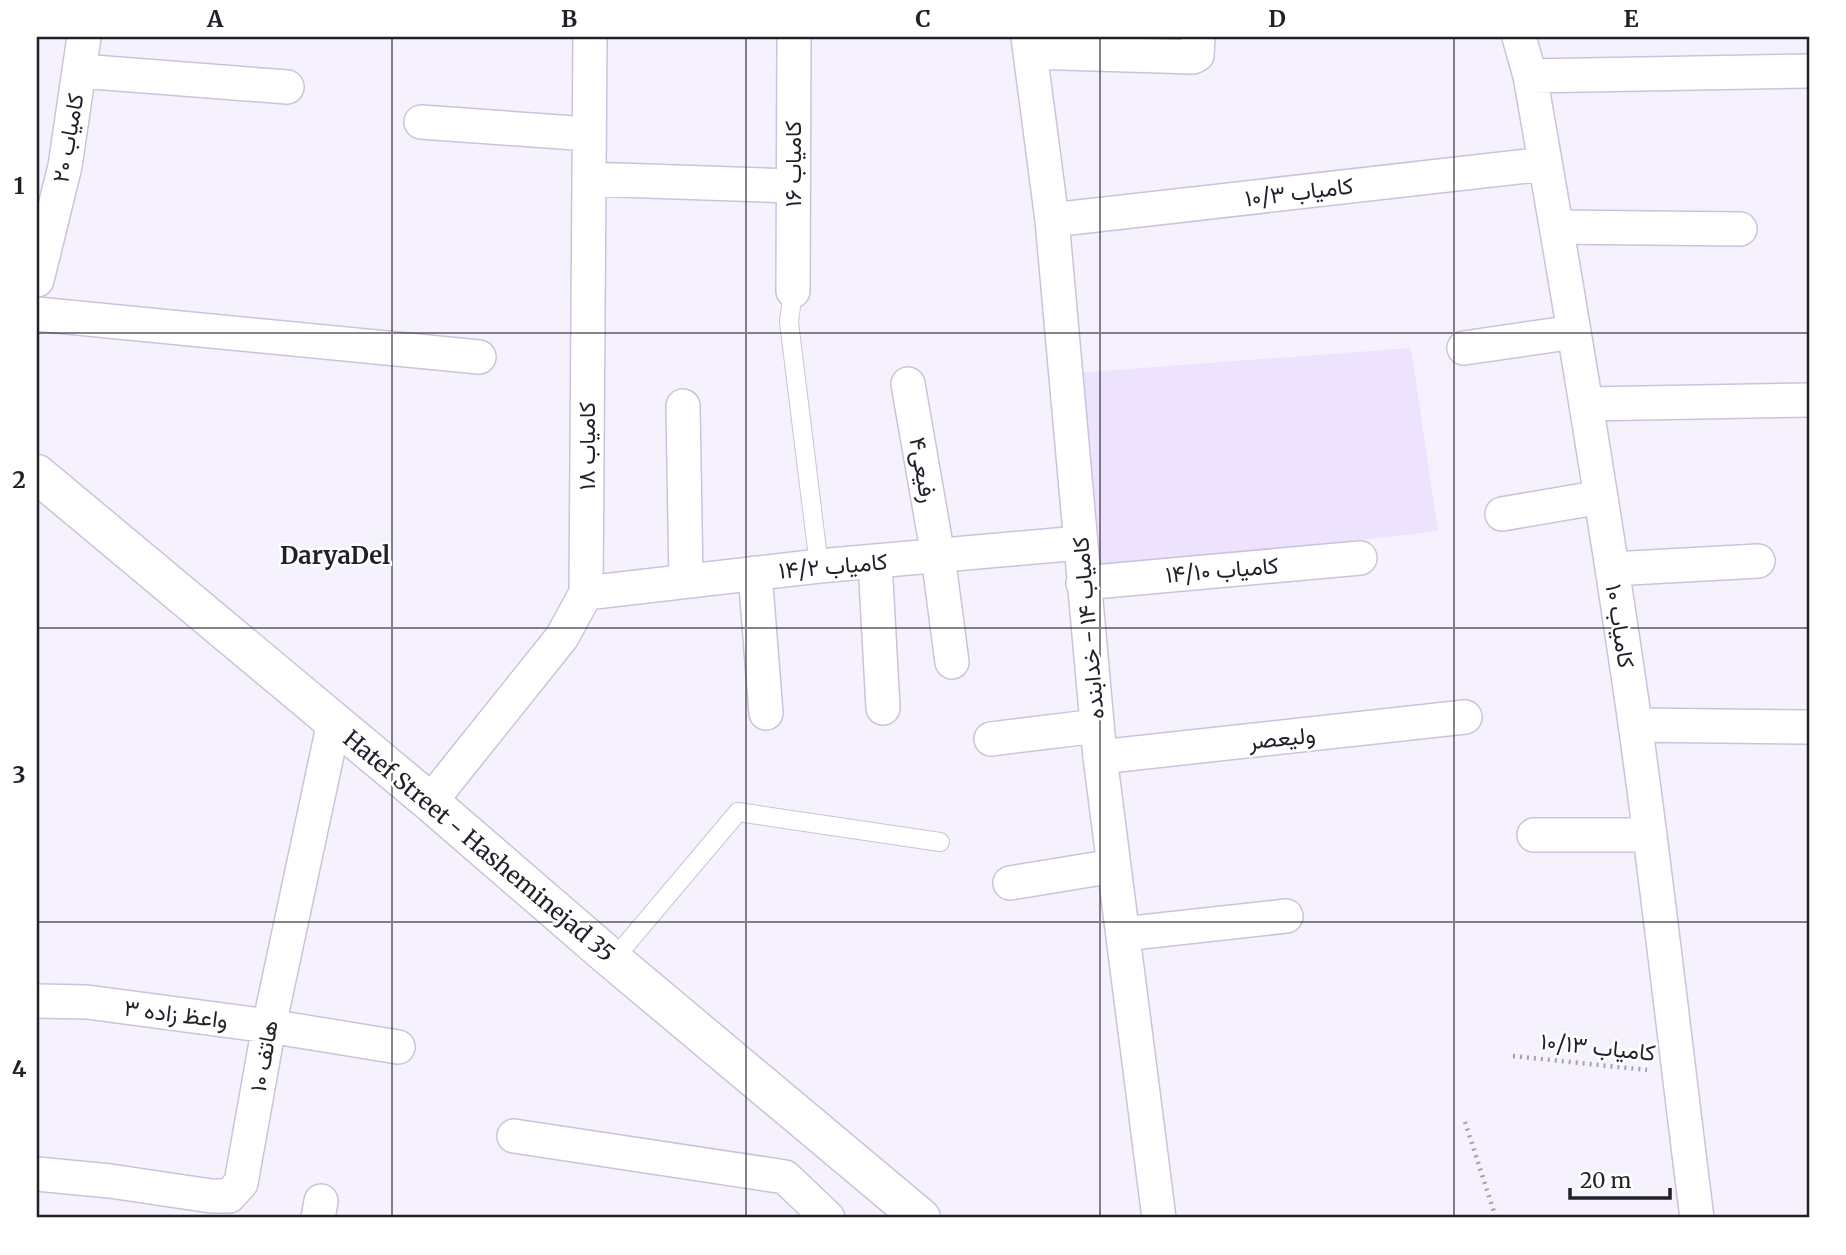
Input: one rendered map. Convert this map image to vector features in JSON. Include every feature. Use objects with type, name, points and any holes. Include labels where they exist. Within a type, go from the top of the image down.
[{"type":"street","name":"کامیاب ۲۰","points":[[37,280],[65,166],[85,37]]},
{"type":"street","name":"کامیاب ۱۸","points":[[430,802],[562,636],[586,593],[590,37]]},
{"type":"street","name":"کامیاب ۱۶","points":[[793,291],[794,37]]},
{"type":"street","points":[[1029,44],[1193,57],[1197,55],[1198,37]]},
{"type":"street","name":"کامیاب ۱۰","points":[[1519,37],[1530,76],[1587,404],[1612,569],[1635,725],[1697,1218]]},
{"type":"street","name":"کامیاب ۱۴ - خدابنده","points":[[1029,44],[1052,220],[1098,742],[1159,1218]]},
{"type":"street","points":[[80,71],[287,87]]},
{"type":"street","points":[[1530,76],[1809,71]]},
{"type":"street","points":[[421,122],[589,134]]},
{"type":"street","name":"کامیاب ۱۰/۳","points":[[1052,220],[1545,164]]},
{"type":"street","points":[[589,179],[793,186]]},
{"type":"street","points":[[1556,227],[1740,229]]},
{"type":"street","points":[[37,314],[479,357]]},
{"type":"street","points":[[1464,348],[1574,332]]},
{"type":"street","name":"رفیعی۴","points":[[908,384],[938,556],[952,662]]},
{"type":"street","points":[[1587,404],[1809,400]]},
{"type":"street","points":[[683,406],[685,582]]},
{"type":"street","name":"Hatef Street - Hasheminejad 35","points":[[37,474],[430,802],[910,1215]]},
{"type":"street","points":[[1502,514],[1601,497]]},
{"type":"street","name":"کامیاب ۱۴/۲","points":[[586,593],[819,566],[1079,543]]},
{"type":"street","name":"کامیاب ۱۴/۱۰","points":[[1083,583],[1360,558]]},
{"type":"street","points":[[1612,569],[1758,561]]},
{"type":"street","points":[[874,562],[883,708]]},
{"type":"street","points":[[755,573],[766,713]]},
{"type":"street","name":"ولیعصر","points":[[991,739],[1098,742],[1465,717]]},
{"type":"street","name":"هاتف ۱۰","points":[[37,1174],[110,1181],[211,1196],[231,1207],[241,1183],[269,1026],[334,722]]},
{"type":"street","points":[[1635,725],[1809,727]]},
{"type":"street","points":[[1534,835],[1649,835]]},
{"type":"street","points":[[1010,883],[1114,866]]},
{"type":"street","points":[[1122,934],[1286,916]]},
{"type":"street","name":"واعظ زاده ۳","points":[[37,1001],[87,1002],[269,1026],[398,1047]]},
{"type":"street","points":[[514,1136],[785,1177],[828,1218]]},
{"type":"lane","points":[[793,291],[789,322],[819,566]]},
{"type":"lane","points":[[613,960],[738,811],[940,842]]},
{"type":"path","name":"کامیاب ۱۰/۱۳","points":[[1513,1056],[1679,1073]]},
{"type":"path","points":[[1465,1122],[1496,1218]]},
{"type":"shaded area","points":[[1411,348],[1438,531],[1275,550],[1093,566],[1074,373]]},
{"type":"district","name":"DaryaDel","points":[[335,556]]}]
